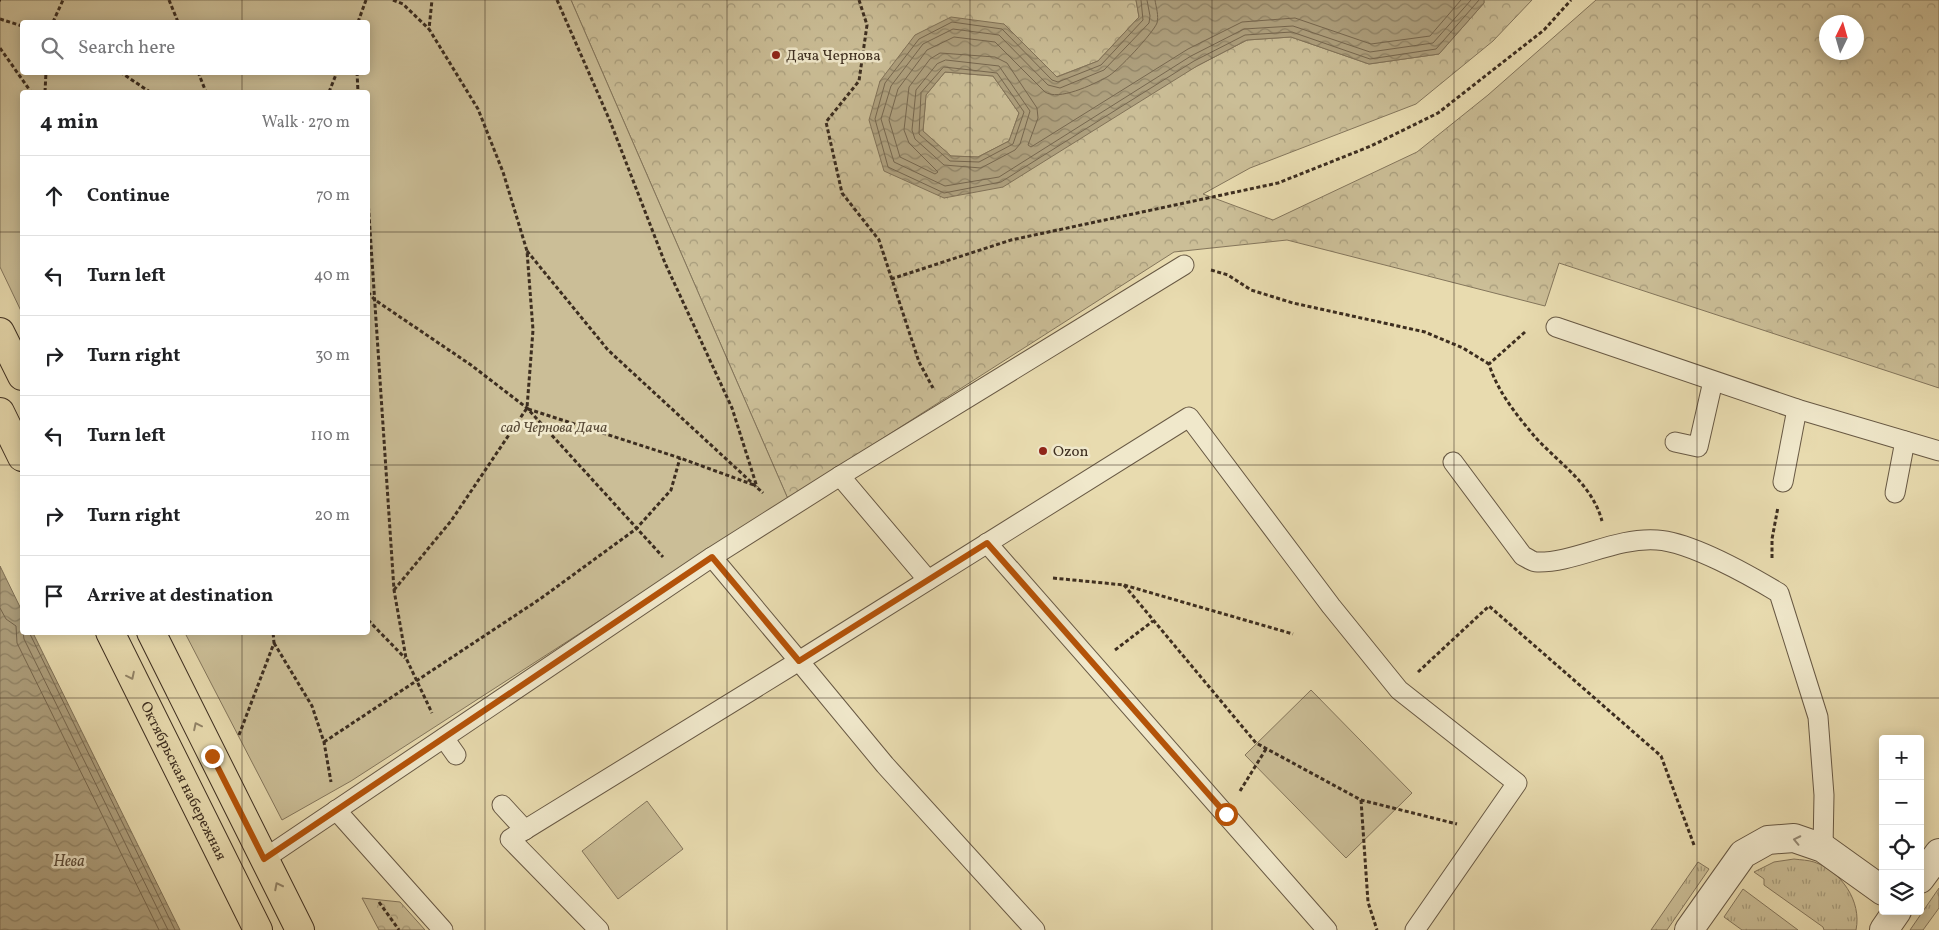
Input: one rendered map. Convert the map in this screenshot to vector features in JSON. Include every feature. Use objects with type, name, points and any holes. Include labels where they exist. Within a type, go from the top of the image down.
[{"type":"main road","points":[[0,332],[20,372]]},
{"type":"main road","points":[[0,412],[20,453]]},
{"type":"main road","name":"Октябрьская набережная","points":[[111,635],[258,930]]},
{"type":"main road","points":[[152,635],[300,930]]},
{"type":"street","points":[[1689,930],[1743,854],[1768,840],[1794,838],[1823,848],[1879,888]]},
{"type":"street","points":[[1924,874],[1939,853]]},
{"type":"street","points":[[1884,930],[1894,915]]},
{"type":"lane","points":[[264,859],[712,557],[945,411],[1184,265]]},
{"type":"lane","points":[[1556,326],[1797,409],[1939,451]]},
{"type":"lane","points":[[1675,442],[1698,447],[1713,381]]},
{"type":"lane","points":[[1783,482],[1797,409]]},
{"type":"lane","points":[[599,930],[510,839],[1189,417],[1330,606],[1399,690],[1517,783],[1415,930]]},
{"type":"lane","points":[[1895,493],[1905,441]]},
{"type":"lane","points":[[1454,462],[1524,556],[1535,562],[1554,560],[1608,546],[1657,540],[1682,545],[1741,570],[1779,592],[1818,717],[1824,795],[1823,848]]},
{"type":"lane","points":[[840,476],[928,580]]},
{"type":"lane","points":[[987,543],[1327,930]]},
{"type":"lane","points":[[712,557],[885,765],[1035,930]]},
{"type":"lane","points":[[444,738],[456,755]]},
{"type":"lane","points":[[502,805],[525,830]]},
{"type":"lane","points":[[336,810],[443,930]]},
{"type":"path","points":[[54,20],[63,0]]},
{"type":"path","points":[[169,0],[177,20]]},
{"type":"path","points":[[359,20],[366,0]]},
{"type":"path","points":[[393,0],[403,4],[429,29],[478,109],[503,172],[527,250],[533,330],[527,408],[451,521],[394,590]]},
{"type":"path","points":[[429,29],[432,0]]},
{"type":"path","points":[[557,0],[610,121],[665,263],[732,408],[757,487]]},
{"type":"path","points":[[859,0],[867,25],[859,81],[826,122],[842,193],[879,240],[918,362],[945,411]]},
{"type":"path","points":[[891,278],[1011,240],[1278,183],[1371,146],[1438,113],[1544,30],[1571,0]]},
{"type":"path","points":[[0,19],[20,25]]},
{"type":"path","points":[[0,48],[30,90]]},
{"type":"path","points":[[45,90],[46,75]]},
{"type":"path","points":[[124,75],[147,90]]},
{"type":"path","points":[[199,75],[205,90]]},
{"type":"path","points":[[330,90],[336,75]]},
{"type":"path","points":[[357,75],[358,90]]},
{"type":"path","points":[[370,229],[394,590],[406,658],[444,738]]},
{"type":"path","points":[[527,250],[608,350],[757,487],[781,513]]},
{"type":"path","points":[[1184,265],[1228,275],[1251,290],[1293,303],[1425,332],[1463,348],[1489,364],[1495,383],[1536,438],[1579,478],[1593,498],[1608,546]]},
{"type":"path","points":[[370,294],[375,300],[471,365],[527,408],[682,577]]},
{"type":"path","points":[[1489,364],[1525,332]]},
{"type":"path","points":[[527,408],[680,458],[757,487]]},
{"type":"path","points":[[324,742],[540,599],[636,529],[670,490],[680,458]]},
{"type":"path","points":[[1779,592],[1772,574],[1772,539],[1783,482]]},
{"type":"path","points":[[1015,574],[1124,585],[1293,634]]},
{"type":"path","points":[[1124,585],[1256,743],[1361,800],[1484,831]]},
{"type":"path","points":[[1399,690],[1489,606],[1661,756],[1694,844]]},
{"type":"path","points":[[1094,665],[1153,621]]},
{"type":"path","points":[[370,622],[406,658]]},
{"type":"path","points":[[273,635],[274,643],[312,706],[324,742],[336,810]]},
{"type":"path","points":[[238,738],[274,643]]},
{"type":"path","points":[[1256,766],[1266,749]]},
{"type":"path","points":[[1361,800],[1368,902],[1377,930]]},
{"type":"green space","name":"сад Чернова Дача","points":[[0,0],[571,0],[788,499],[351,781],[282,820],[186,635],[370,635],[370,90],[20,90],[20,309],[0,267]]},
{"type":"green space","points":[[571,0],[1136,0],[1139,17],[1098,61],[1056,77],[1004,24],[880,81],[944,198],[1247,40],[1291,37],[1369,64],[1439,54],[1484,3],[1484,0],[1532,0],[1493,41],[1416,104],[1250,168],[1203,194],[1273,220],[1417,152],[1488,95],[1596,0],[1939,0],[1939,388],[1559,263],[1545,306],[1287,240],[1174,252],[788,499]]},
{"type":"green space","points":[[945,72],[993,76],[1019,113],[1009,141],[978,157],[950,156],[923,131],[926,95]]},
{"type":"green space","points":[[1311,690],[1412,793],[1346,858],[1245,755]]},
{"type":"green space","points":[[647,801],[683,849],[618,899],[582,851]]},
{"type":"green space","points":[[1794,859],[1812,861],[1824,866],[1841,880],[1847,888],[1856,908],[1856,930],[1824,930],[1823,927],[1764,885],[1764,879],[1754,872],[1774,862]]},
{"type":"green space","points":[[1698,862],[1709,869],[1667,930],[1651,930]]},
{"type":"green space","points":[[1939,888],[1939,908],[1923,930],[1910,930],[1920,915],[1924,915],[1924,910]]},
{"type":"green space","points":[[1743,889],[1798,930],[1742,930],[1724,917]]},
{"type":"green space","points":[[362,898],[400,902],[425,930],[379,930]]},
{"type":"water","points":[[1136,0],[1484,0],[1484,3],[1439,54],[1369,64],[1291,37],[1247,40],[1197,66],[1003,187],[944,198],[884,171],[869,120],[880,81],[915,35],[951,17],[1004,24],[1057,77],[1098,61],[1139,17]],"holes":[[[945,72],[993,76],[1019,113],[1009,141],[978,157],[951,156],[923,131],[926,95]]]},
{"type":"water","name":"Нева","points":[[0,566],[20,607],[20,635],[34,635],[180,930],[0,930]]},
{"type":"place","name":"Дача Чернова","points":[[776,55]]},
{"type":"place","name":"Ozon","points":[[1043,451]]},
{"type":"route","points":[[212,756],[264,859],[712,557],[799,661],[987,543],[1226,814]]}]
